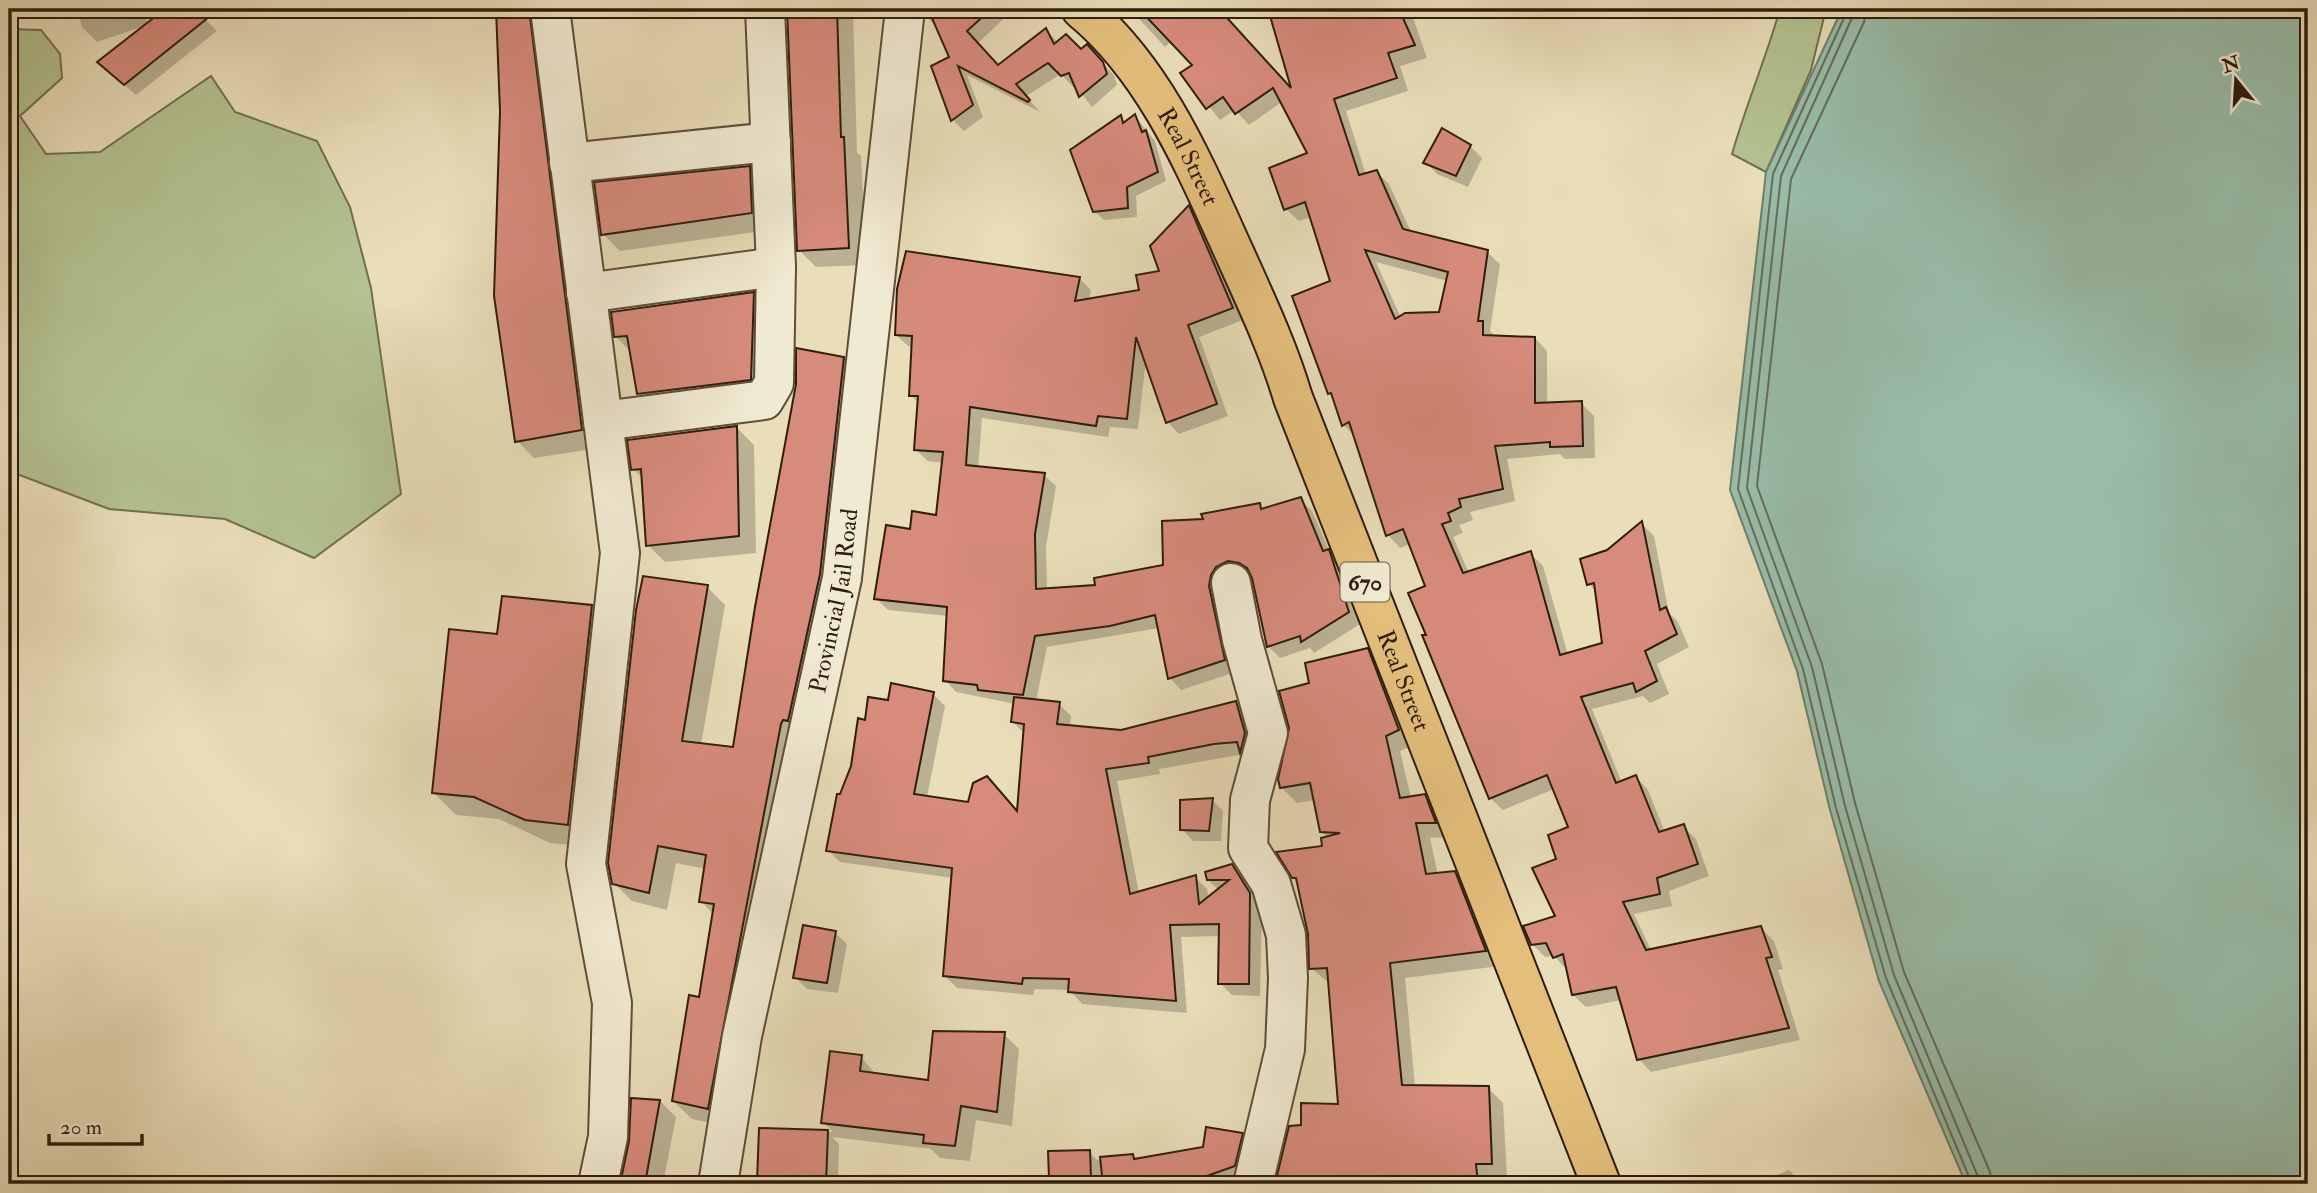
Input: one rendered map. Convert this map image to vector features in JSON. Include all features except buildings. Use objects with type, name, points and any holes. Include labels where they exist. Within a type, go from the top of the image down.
[{"type":"main road","name":"Real Street","points":[[1081,9],[1110,33],[1184,142],[1280,355],[1303,424],[1601,1184]]},
{"type":"street","points":[[550,9],[620,553],[586,864],[612,1003],[608,1137],[598,1184]]},
{"type":"street","points":[[603,421],[764,400],[774,383],[776,268],[765,9]]},
{"type":"street","name":"Provincial Jail Road","points":[[718,1184],[742,1036],[842,578],[905,9]]},
{"type":"street","points":[[569,163],[771,142]]},
{"type":"street","points":[[586,293],[776,268]]},
{"type":"street","points":[[1231,583],[1242,640],[1268,733],[1250,800],[1248,848],[1271,884],[1286,935],[1288,978],[1284,1049],[1253,1184]]},
{"type":"shaded area","points":[[1780,9],[1826,9],[1811,70],[1766,172],[1732,154]]},
{"type":"shaded area","points":[[9,29],[41,30],[60,54],[62,78],[20,116],[46,154],[100,152],[211,76],[235,112],[317,141],[350,207],[371,288],[401,494],[314,558],[225,519],[109,509],[9,471]]},
{"type":"water","points":[[1842,9],[2308,9],[2308,1184],[1966,1184],[1879,981],[1830,810],[1797,671],[1730,490],[1766,172]]}]
